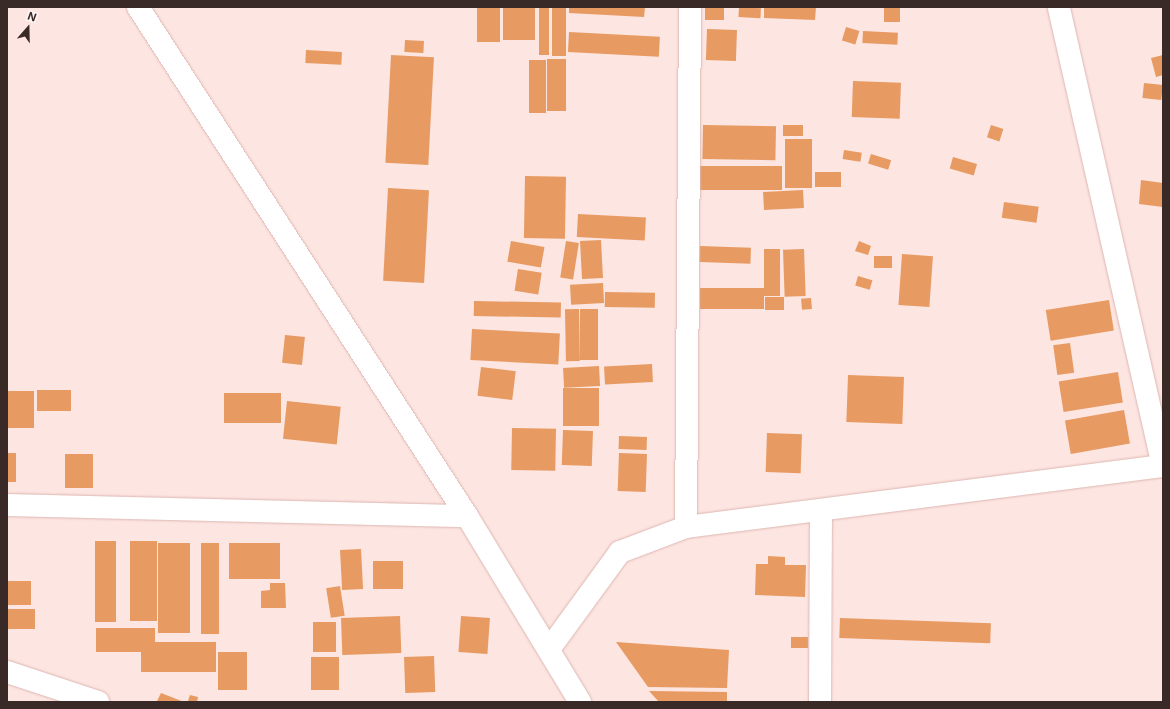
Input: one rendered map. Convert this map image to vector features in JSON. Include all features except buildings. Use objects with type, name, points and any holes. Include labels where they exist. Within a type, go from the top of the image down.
[{"type":"street","points":[[138,7],[467,516],[550,648],[580,702]]},
{"type":"street","points":[[686,527],[690,7]]},
{"type":"street","points":[[550,648],[620,552],[686,527],[1163,466],[1059,7]]},
{"type":"street","points":[[7,505],[467,516]]},
{"type":"street","points":[[820,702],[821,510]]},
{"type":"street","points":[[7,672],[98,702]]}]
